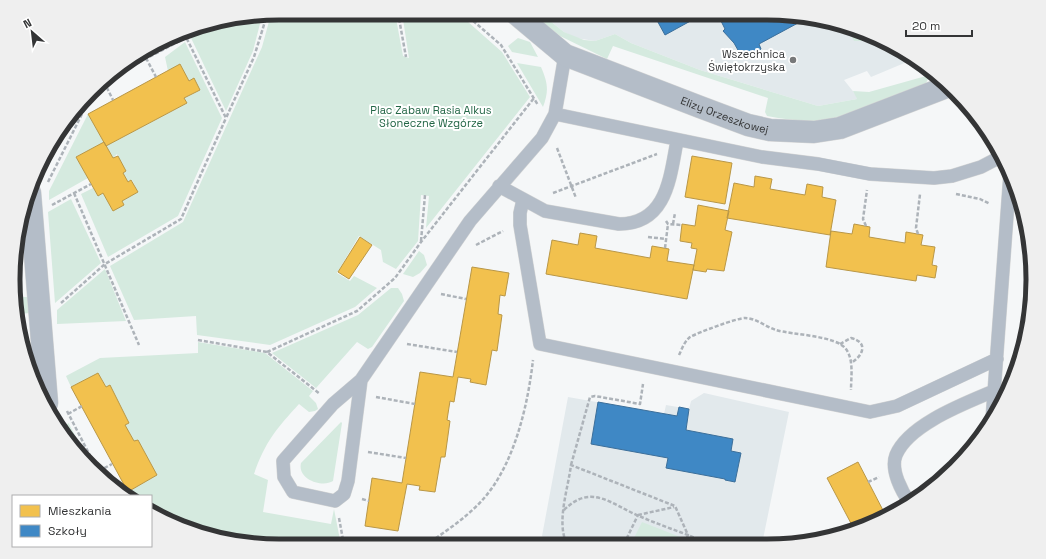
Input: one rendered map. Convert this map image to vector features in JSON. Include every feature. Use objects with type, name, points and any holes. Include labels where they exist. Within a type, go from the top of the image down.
[{"type":"street","name":"Elizy Orzeszkowej","points":[[523,20],[565,55],[748,125],[790,132],[814,132],[840,128],[943,89]]},
{"type":"street","points":[[39,189],[58,409]]},
{"type":"lane","points":[[361,380],[347,487],[340,498],[335,501],[293,492],[285,480],[282,466],[287,455],[334,404],[361,380],[470,221],[550,127],[555,114],[565,55]]},
{"type":"lane","points":[[555,114],[677,144],[767,158],[818,164],[870,174],[923,177],[960,174],[981,168],[996,159]]},
{"type":"lane","points":[[499,186],[538,208],[619,224],[638,221],[654,211],[663,199],[677,144]]},
{"type":"lane","points":[[993,405],[1009,188]]},
{"type":"lane","points":[[523,200],[520,213],[520,225],[540,344],[870,412],[896,406],[997,359]]},
{"type":"lane","points":[[906,498],[894,469],[896,456],[910,436],[925,425],[960,406],[994,391]]},
{"type":"path","points":[[399,20],[406,57]]},
{"type":"path","points":[[267,352],[357,311],[395,278],[421,242],[534,98],[501,45],[472,20]]},
{"type":"path","points":[[58,306],[106,264],[181,219],[254,57],[265,21]]},
{"type":"path","points":[[186,38],[226,118]]},
{"type":"path","points":[[136,63],[181,40]]},
{"type":"path","points":[[146,58],[156,77]]},
{"type":"path","points":[[106,86],[113,100]]},
{"type":"path","points":[[39,189],[88,104]]},
{"type":"path","points":[[550,127],[572,186]]},
{"type":"path","points":[[538,208],[541,198],[677,144]]},
{"type":"path","points":[[866,226],[864,219],[870,174]]},
{"type":"path","points":[[918,234],[916,228],[923,177]]},
{"type":"path","points":[[50,206],[91,184]]},
{"type":"path","points":[[74,193],[106,264],[139,345]]},
{"type":"path","points":[[951,194],[980,199],[993,207]]},
{"type":"path","points":[[421,242],[425,195]]},
{"type":"path","points":[[673,224],[675,211]]},
{"type":"path","points":[[665,248],[668,224],[682,225]]},
{"type":"path","points":[[451,249],[460,253],[505,230]]},
{"type":"path","points":[[423,290],[466,299]]},
{"type":"path","points":[[678,358],[683,346],[691,337],[738,319],[746,318],[777,330],[804,333],[840,344],[846,350],[851,363],[851,392]]},
{"type":"path","points":[[840,344],[851,338],[858,339],[861,343],[863,348],[861,354],[851,363]]},
{"type":"path","points":[[198,340],[267,352],[334,404]]},
{"type":"path","points":[[388,342],[458,352]]},
{"type":"path","points":[[434,539],[476,506],[491,490],[519,430],[531,381],[534,354]]},
{"type":"path","points":[[565,539],[562,528],[571,465],[590,397],[595,396],[640,404],[643,381]]},
{"type":"path","points":[[360,394],[415,404]]},
{"type":"path","points":[[68,414],[82,406]]},
{"type":"path","points":[[58,409],[68,414],[91,458]]},
{"type":"path","points":[[58,409],[68,414]]},
{"type":"path","points":[[352,450],[406,458]]},
{"type":"path","points":[[102,469],[112,464]]},
{"type":"path","points":[[571,465],[675,506],[688,535],[686,539]]},
{"type":"path","points":[[564,510],[572,502],[582,497],[595,496],[607,499],[638,515],[697,539]]},
{"type":"path","points":[[335,501],[343,539]]},
{"type":"path","points":[[638,515],[675,506]]},
{"type":"path","points":[[626,539],[638,515]]},
{"type":"shaded area","name":"Wszechnica Świętokrzyska","points":[[549,20],[766,20],[800,22],[850,34],[881,47],[907,62],[871,77],[867,71],[844,80],[856,95],[857,99],[818,106],[700,70],[631,43],[615,34],[595,41],[576,38],[564,32]]},
{"type":"shaded area","points":[[704,393],[789,412],[763,539],[545,539],[542,536],[568,397],[664,414],[666,405],[689,409],[691,401]]},
{"type":"green space","name":"Plac Zabaw Rasia Alkus Słoneczne Wzgórze","points":[[396,20],[403,56],[409,58],[403,20],[466,20],[502,52],[530,97],[426,228],[429,196],[421,195],[418,241],[396,269],[383,262],[381,250],[359,236],[337,273],[350,281],[354,276],[377,288],[355,307],[270,345],[197,335],[196,316],[134,320],[110,266],[183,222],[262,47],[269,21]]},
{"type":"green space","points":[[539,20],[549,20],[564,32],[584,40],[595,41],[615,34],[631,43],[700,70],[818,106],[857,99],[853,91],[869,92],[926,76],[929,77],[926,83],[918,87],[857,112],[832,119],[800,121],[767,116],[765,112],[768,98],[613,46],[607,59],[560,36]]},
{"type":"green space","points":[[261,21],[253,51],[226,111],[191,38],[212,29],[246,22]]},
{"type":"green space","points":[[851,34],[866,40],[864,41],[854,41]]},
{"type":"green space","points":[[518,38],[530,42],[538,57],[512,52],[508,46]]},
{"type":"green space","points":[[185,42],[222,118],[178,216],[108,257],[81,194],[93,188],[98,196],[103,193],[113,211],[124,205],[122,201],[138,192],[132,180],[128,182],[123,173],[126,171],[117,154],[113,158],[106,146],[187,103],[184,98],[200,90],[194,79],[189,81],[180,64],[168,71],[165,57]]},
{"type":"green space","points":[[517,63],[541,67],[547,87],[543,107]]},
{"type":"green space","points":[[88,114],[104,142],[76,157],[88,178],[49,200],[49,191]]},
{"type":"green space","points":[[68,129],[41,179],[55,150]]},
{"type":"green space","points":[[71,199],[101,263],[55,303],[48,212]]},
{"type":"green space","points":[[419,251],[424,255],[427,265],[420,273],[413,277],[403,274]]},
{"type":"green space","points":[[105,269],[126,321],[57,324],[57,310]]},
{"type":"green space","points":[[391,288],[398,288],[404,301],[372,347],[368,349],[357,342],[316,388],[272,353],[358,315]]},
{"type":"green space","points":[[21,297],[28,297],[30,313],[22,314]]},
{"type":"green space","points":[[198,342],[265,353],[313,391],[309,396],[316,403],[318,409],[309,412],[299,404],[272,436],[254,474],[268,480],[263,512],[331,524],[334,509],[340,539],[280,539],[246,537],[229,534],[196,525],[165,512],[152,505],[152,495],[135,495],[133,493],[131,490],[157,475],[138,440],[134,441],[125,425],[129,423],[98,373],[71,387],[66,376],[100,358],[198,353]]},
{"type":"green space","points":[[341,422],[333,481],[328,483],[317,483],[311,481],[303,474],[301,463]]},
{"type":"green space","points":[[69,423],[82,448],[74,437],[65,425]]},
{"type":"green space","points":[[642,522],[685,539],[634,539]]},
{"type":"building: Mieszkania","points":[[180,64],[189,81],[194,78],[200,90],[184,98],[187,103],[106,146],[88,114]]},
{"type":"building: Mieszkania","points":[[104,142],[113,158],[118,156],[126,171],[123,173],[128,182],[131,180],[138,192],[122,201],[124,205],[113,211],[103,193],[98,196],[76,157]]},
{"type":"building: Mieszkania","points":[[692,156],[732,163],[725,204],[685,197]]},
{"type":"building: Mieszkania","points":[[755,176],[772,179],[770,189],[805,195],[807,184],[823,187],[822,197],[836,200],[830,235],[727,218],[734,183],[754,187]]},
{"type":"building: Mieszkania","points":[[698,205],[729,211],[725,230],[732,232],[724,271],[707,269],[706,272],[693,270],[697,249],[691,248],[692,243],[680,241],[682,224],[695,226]]},
{"type":"building: Mieszkania","points":[[854,224],[870,227],[869,237],[905,243],[906,232],[923,235],[921,245],[935,247],[932,265],[937,266],[935,278],[917,275],[916,281],[826,267],[831,231],[852,234]]},
{"type":"building: Mieszkania","points":[[580,233],[597,236],[595,248],[650,258],[652,246],[669,249],[667,261],[694,265],[687,299],[546,274],[552,240],[578,245]]},
{"type":"building: Mieszkania","points":[[360,237],[372,245],[349,279],[338,272]]},
{"type":"building: Mieszkania","points":[[472,267],[509,273],[505,296],[500,295],[498,314],[502,315],[497,351],[492,350],[486,385],[470,382],[471,379],[458,377],[454,402],[450,401],[447,420],[450,421],[445,457],[441,457],[435,492],[419,490],[420,486],[407,484],[398,531],[365,526],[372,478],[402,483],[420,372],[453,377]]},
{"type":"building: Mieszkania","points":[[98,373],[106,387],[110,385],[129,423],[125,425],[134,441],[138,440],[157,475],[131,490],[133,493],[126,488],[71,387]]},
{"type":"building: Mieszkania","points":[[858,462],[883,511],[852,524],[827,478]]},
{"type":"building: Szkoły","points":[[657,20],[692,20],[665,35]]},
{"type":"building: Szkoły","points":[[720,20],[766,20],[798,23],[759,44],[761,49],[743,59],[734,43],[723,31],[725,29]]},
{"type":"building: Szkoły","points":[[598,402],[677,416],[679,407],[689,409],[686,430],[733,439],[731,451],[741,453],[735,482],[666,468],[668,458],[591,444]]},
{"type":"place","name":"Wszechnica Świętokrzyska","points":[[793,60]]}]
